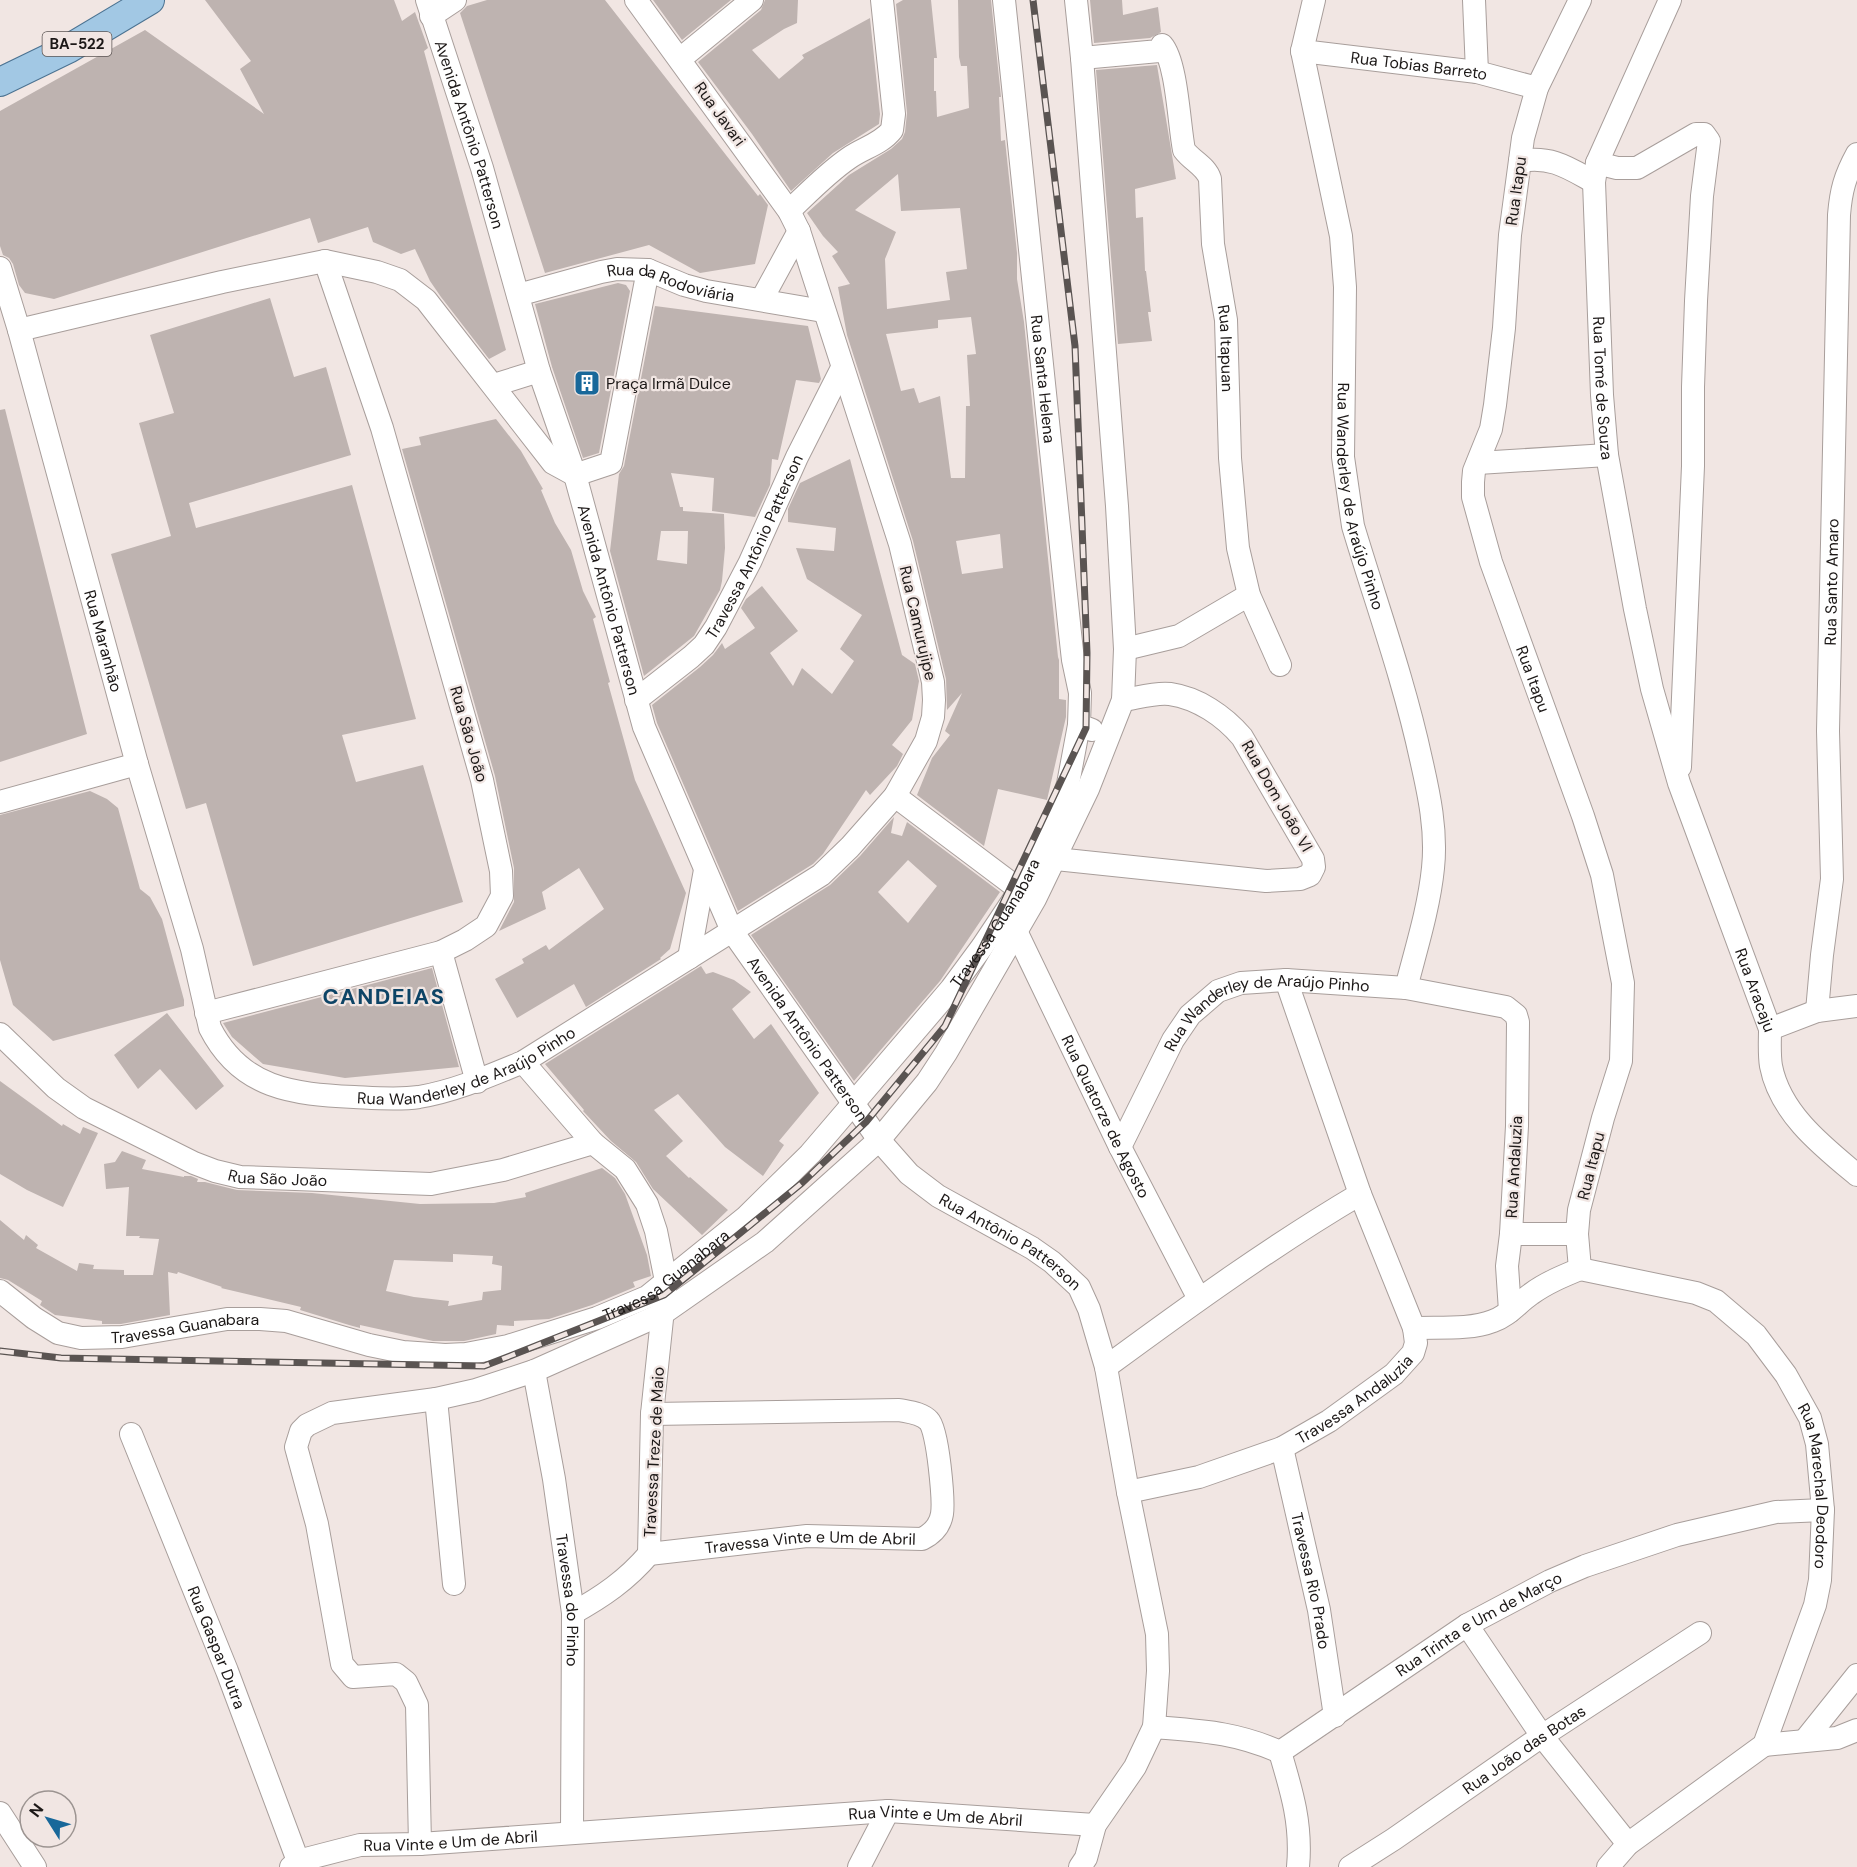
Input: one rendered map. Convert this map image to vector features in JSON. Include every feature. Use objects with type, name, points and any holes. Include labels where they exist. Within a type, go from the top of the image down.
[{"type":"main road","name":"BA-522","points":[[0,82],[68,49],[150,0]]},
{"type":"street","points":[[426,5],[455,0]]},
{"type":"street","name":"Rua Javari","points":[[636,0],[789,211],[799,231],[823,311]]},
{"type":"street","points":[[680,59],[752,0]]},
{"type":"street","points":[[789,211],[849,158],[877,142],[892,130],[894,114],[882,0]]},
{"type":"street","name":"Rua Santa Helena","points":[[1004,0],[1070,633],[1080,693],[1079,725]]},
{"type":"street","points":[[420,1844],[417,1705],[406,1682],[396,1674],[353,1677],[342,1664],[317,1524],[296,1447],[301,1431],[307,1425],[332,1413],[436,1399],[476,1390],[534,1371],[662,1314],[765,1242],[879,1140],[927,1082],[1035,899],[1056,859],[1111,736],[1123,700],[1125,649],[1117,506],[1076,0]]},
{"type":"street","name":"Rua Wanderley de Araújo Pinho","points":[[1314,0],[1302,51],[1341,236],[1346,286],[1343,457],[1347,495],[1353,526],[1413,720],[1434,831],[1433,867],[1427,901],[1406,988]]},
{"type":"street","points":[[1474,0],[1477,72]]},
{"type":"street","name":"Rua Itapu","points":[[1580,0],[1537,88],[1523,138],[1510,236],[1504,328],[1495,405],[1491,429],[1474,471],[1473,496],[1491,562],[1602,875],[1623,983],[1621,1061],[1603,1118],[1580,1210],[1577,1234],[1581,1269]]},
{"type":"street","name":"Rua Tomé de Souza","points":[[1670,0],[1596,172],[1600,362],[1607,454],[1652,689],[1679,783]]},
{"type":"street","name":"Avenida Antônio Patterson","points":[[426,5],[482,168],[539,371],[575,475],[636,700],[653,753],[732,931],[879,1140]]},
{"type":"street","name":"Rua Itapuan","points":[[1082,58],[1159,51],[1162,45],[1171,63],[1184,150],[1205,170],[1210,179],[1213,244],[1226,320],[1230,458],[1238,548],[1249,595],[1280,666]]},
{"type":"street","name":"Rua Tobias Barreto","points":[[1302,51],[1477,72],[1537,88]]},
{"type":"street","points":[[1520,161],[1534,158],[1553,160],[1596,172],[1617,168],[1637,168],[1696,134],[1704,134],[1709,141],[1702,196],[1696,300],[1693,466],[1684,650],[1684,715],[1679,783]]},
{"type":"street","name":"Rua Santo Amaro","points":[[1817,1011],[1832,879],[1828,731],[1840,192],[1857,154]]},
{"type":"street","points":[[762,299],[799,231]]},
{"type":"street","points":[[19,330],[222,282],[326,261],[377,272],[400,280],[426,300],[553,463],[575,475],[611,463],[648,270]]},
{"type":"street","name":"Rua São João","points":[[206,1013],[441,952],[486,926],[502,896],[501,871],[482,780],[385,439],[326,261]]},
{"type":"street","name":"Rua Maranhão","points":[[0,268],[19,330],[137,764],[192,950],[206,1013]]},
{"type":"street","name":"Rua da Rodoviária","points":[[518,295],[601,272],[617,269],[648,270],[684,285],[706,291],[823,311]]},
{"type":"street","name":"Rua Camurujipe","points":[[732,931],[821,875],[850,847],[895,796],[926,741],[933,717],[933,682],[900,544],[823,311]]},
{"type":"street","name":"Travessa Antônio Patterson","points":[[636,700],[691,657],[704,645],[716,627],[750,562],[797,457],[842,368]]},
{"type":"street","points":[[494,385],[539,371]]},
{"type":"street","points":[[1478,463],[1607,454]]},
{"type":"street","points":[[1125,649],[1179,636],[1249,595]]},
{"type":"street","name":"Rua Dom João VI","points":[[1056,859],[1266,881],[1300,879],[1310,875],[1314,867],[1313,859],[1291,819],[1242,737],[1232,726],[1198,703],[1168,694],[1123,700]]},
{"type":"street","points":[[1079,725],[1111,736]]},
{"type":"street","name":"Travessa Guanabara","points":[[0,1292],[58,1333],[81,1338],[122,1337],[227,1319],[260,1319],[286,1321],[369,1346],[403,1352],[445,1354],[508,1346],[571,1327],[647,1297],[746,1217],[810,1154],[951,989],[1020,890],[1066,792],[1076,750],[1079,725]]},
{"type":"street","points":[[0,802],[137,764]]},
{"type":"street","name":"Rua Aracaju","points":[[1679,783],[1770,1029],[1771,1066],[1779,1090],[1794,1115],[1811,1135],[1857,1175]]},
{"type":"street","points":[[895,796],[1020,890]]},
{"type":"street","points":[[688,958],[705,870]]},
{"type":"street","name":"Rua Wanderley de Araújo Pinho","points":[[206,1013],[216,1040],[226,1052],[252,1077],[279,1089],[321,1095],[418,1097],[477,1082],[523,1062],[732,931]]},
{"type":"street","name":"Rua Quatorze de Agosto","points":[[1016,931],[1120,1147],[1199,1299]]},
{"type":"street","points":[[441,952],[477,1082]]},
{"type":"street","points":[[1286,980],[1360,1194],[1414,1328]]},
{"type":"street","name":"Rua Wanderley de Araújo Pinho","points":[[1120,1147],[1173,1040],[1190,1015],[1212,996],[1241,983],[1286,980],[1406,988],[1506,1007],[1516,1015],[1518,1022]]},
{"type":"street","points":[[1770,1029],[1817,1011],[1857,1006]]},
{"type":"street","name":"Rua Andaluzia","points":[[1510,1311],[1507,1266],[1517,1126],[1518,1022]]},
{"type":"street","name":"Rua São João","points":[[0,1034],[56,1088],[84,1108],[194,1163],[240,1177],[431,1184],[503,1170],[592,1143]]},
{"type":"street","name":"Travessa Treze de Maio","points":[[523,1062],[592,1143],[625,1168],[647,1204],[656,1231],[666,1281],[652,1414],[649,1554]]},
{"type":"street","name":"Rua Antônio Patterson","points":[[879,1140],[909,1174],[939,1196],[1032,1248],[1052,1262],[1079,1287],[1089,1309],[1106,1367]]},
{"type":"street","points":[[1080,1867],[1086,1858],[1095,1825],[1135,1767],[1154,1727],[1158,1671],[1157,1634],[1128,1492],[1106,1367],[1199,1299],[1322,1216],[1360,1194]]},
{"type":"street","points":[[1511,1234],[1577,1234]]},
{"type":"street","name":"Travessa Andaluzia","points":[[1128,1492],[1199,1477],[1282,1448],[1329,1421],[1394,1374],[1413,1353],[1416,1343],[1414,1328],[1483,1324],[1493,1321],[1546,1284],[1581,1269]]},
{"type":"street","name":"Rua Marechal Deodoro","points":[[1581,1269],[1696,1293],[1716,1301],[1756,1335],[1786,1375],[1810,1418],[1817,1444],[1823,1510],[1820,1580],[1815,1605],[1764,1744]]},
{"type":"street","name":"Travessa do Pinho","points":[[534,1371],[554,1479],[573,1613],[572,1833]]},
{"type":"street","points":[[436,1399],[454,1584]]},
{"type":"street","name":"Travessa Vinte e Um de Abril","points":[[649,1554],[807,1536],[921,1539],[929,1536],[934,1530],[942,1513],[937,1437],[930,1421],[916,1414],[898,1410],[652,1414]]},
{"type":"street","name":"Rua Gaspar Dutra","points":[[131,1434],[227,1671],[295,1864]]},
{"type":"street","name":"Travessa Rio Prado","points":[[1282,1448],[1319,1610],[1335,1716]]},
{"type":"street","name":"Rua Trinta e Um de Março","points":[[1280,1752],[1467,1624],[1550,1581],[1585,1566],[1677,1535],[1776,1512],[1823,1510]]},
{"type":"street","points":[[573,1613],[614,1588],[632,1574],[649,1554]]},
{"type":"street","points":[[1467,1624],[1542,1736],[1628,1844]]},
{"type":"street","name":"Rua João das Botas","points":[[1350,1867],[1542,1736],[1700,1633]]},
{"type":"street","points":[[1806,1740],[1857,1675]]},
{"type":"street","points":[[1154,1727],[1223,1733],[1242,1737],[1280,1752],[1296,1806],[1299,1827],[1298,1867]]},
{"type":"street","points":[[1608,1867],[1628,1844],[1764,1744],[1837,1738],[1857,1730]]},
{"type":"street","points":[[859,1867],[888,1811]]},
{"type":"street","name":"Rua Vinte e Um de Abril","points":[[295,1864],[360,1845],[420,1844],[888,1811],[1095,1825]]},
{"type":"street","points":[[0,1813],[35,1867]]},
{"type":"building","points":[[205,0],[394,0],[402,21],[415,12],[428,48],[424,51],[506,350],[489,359],[430,281],[415,249],[401,254],[373,242],[368,227],[318,243],[310,218],[54,299],[25,293],[19,285],[13,264],[3,255],[0,246],[0,111],[145,30],[264,114],[240,69],[251,61]]},
{"type":"building","points":[[487,0],[605,0],[758,196],[760,194],[768,205],[755,264],[700,273],[649,245],[545,273],[460,13],[467,6]]},
{"type":"building","points":[[653,0],[731,0],[682,40]]},
{"type":"building","points":[[765,0],[798,0],[797,23],[752,50],[779,79],[804,58],[802,55],[870,18],[880,114],[879,124],[833,153],[791,191],[698,62],[761,10]]},
{"type":"building","points":[[903,0],[931,0],[937,58],[934,58],[934,91],[936,91],[937,117],[969,108],[967,66],[961,66],[959,57],[958,0],[991,0],[1001,97],[999,97],[1001,141],[1005,140],[1017,253],[1017,279],[1024,322],[1059,660],[1059,699],[1066,700],[1066,717],[1047,800],[998,789],[984,846],[917,795],[932,758],[950,735],[945,731],[962,693],[947,710],[946,679],[913,541],[847,335],[838,287],[850,284],[832,256],[838,252],[807,213],[849,175],[891,149],[902,139],[905,132],[907,113],[896,4]],"holes":[[[898,174],[901,211],[960,208],[967,269],[946,272],[950,300],[887,309],[885,259],[896,232],[855,210]],[[971,317],[976,354],[967,355],[970,406],[966,406],[965,478],[951,478],[940,396],[919,403],[914,388],[901,391],[886,334],[938,328],[938,320]],[[1000,534],[1003,568],[962,574],[956,541]]]},
{"type":"building","points":[[1090,0],[1122,0],[1123,15],[1158,7],[1161,32],[1150,38],[1094,43]]},
{"type":"building","points":[[1157,65],[1176,179],[1135,189],[1136,218],[1143,217],[1145,271],[1151,312],[1148,312],[1152,341],[1118,344],[1096,70]]},
{"type":"building","name":"Praça Irmã Dulce","points":[[618,283],[626,285],[630,291],[599,453],[583,458],[552,367],[535,304]]},
{"type":"building","points":[[270,298],[294,377],[326,367],[351,455],[189,503],[196,528],[352,485],[416,719],[342,735],[356,782],[423,765],[463,902],[253,966],[206,803],[186,809],[111,554],[171,536],[139,423],[174,413],[150,335]]},
{"type":"building","points":[[655,306],[808,326],[821,379],[819,383],[796,380],[778,460],[772,459],[770,485],[755,517],[712,511],[714,478],[671,473],[683,511],[724,514],[725,548],[722,581],[720,590],[694,636],[644,676],[610,551],[619,474],[624,466]],"holes":[[[661,531],[688,531],[687,564],[657,560]]]},
{"type":"building","points":[[5,409],[87,734],[0,762],[0,410]]},
{"type":"building","points":[[496,419],[521,451],[543,489],[541,490],[555,523],[571,550],[583,591],[596,617],[593,619],[610,682],[608,683],[635,780],[686,893],[670,949],[661,959],[586,1007],[574,984],[517,1018],[495,979],[524,963],[522,959],[546,945],[549,950],[604,909],[579,868],[542,892],[546,909],[499,931],[514,902],[514,868],[495,776],[402,449],[421,445],[419,437]]},
{"type":"building","points":[[850,459],[902,655],[915,664],[919,681],[912,720],[892,745],[903,754],[897,766],[870,795],[866,790],[823,854],[813,864],[738,911],[657,723],[652,705],[700,667],[722,643],[725,649],[755,628],[741,608],[746,599],[762,586],[798,631],[770,653],[793,686],[802,668],[832,694],[854,661],[840,649],[862,615],[807,579],[796,548],[834,551],[836,528],[788,522],[788,509],[800,483]]},
{"type":"building","points":[[90,791],[107,799],[118,808],[140,889],[150,897],[162,919],[184,1006],[53,1041],[13,1005],[0,960],[0,815]]},
{"type":"building","points":[[894,817],[891,833],[902,836],[907,822],[1000,892],[940,981],[854,1081],[751,935],[830,885],[860,856]],"holes":[[[908,860],[937,886],[908,923],[878,892]]]},
{"type":"building","points":[[701,966],[706,974],[713,972],[734,980],[751,992],[732,1009],[754,1039],[771,1024],[819,1093],[779,1141],[784,1145],[763,1176],[725,1147],[678,1094],[654,1110],[683,1141],[666,1156],[728,1210],[702,1235],[653,1189],[636,1162],[611,1141],[583,1111],[545,1064]]},
{"type":"building","points":[[432,968],[459,1067],[345,1078],[263,1064],[232,1037],[223,1023]]},
{"type":"building","points":[[167,1013],[224,1086],[196,1110],[160,1069],[138,1089],[114,1055]]},
{"type":"building","points":[[0,1081],[62,1126],[63,1124],[80,1134],[83,1127],[98,1133],[63,1207],[0,1174]]},
{"type":"building","points":[[122,1151],[146,1160],[142,1169],[184,1177],[191,1176],[198,1179],[197,1182],[237,1190],[312,1193],[420,1204],[494,1203],[526,1197],[525,1193],[602,1168],[615,1178],[625,1194],[647,1255],[651,1276],[633,1282],[635,1287],[592,1305],[549,1319],[514,1321],[514,1326],[497,1325],[496,1334],[464,1341],[433,1341],[360,1325],[360,1328],[300,1310],[301,1307],[221,1288],[178,1272],[177,1274],[168,1272],[170,1315],[121,1324],[102,1324],[102,1321],[55,1315],[40,1305],[42,1301],[8,1280],[0,1278],[0,1220],[24,1240],[26,1235],[38,1245],[36,1248],[77,1271],[79,1263],[94,1265],[93,1269],[124,1270],[124,1275],[153,1275],[159,1239],[126,1236],[129,1187],[106,1189],[104,1164],[115,1162]],"holes":[[[453,1254],[493,1256],[492,1264],[502,1266],[501,1290],[483,1292],[482,1300],[448,1306],[449,1301],[386,1291],[394,1260],[453,1262]]]},
{"type":"railway","points":[[0,1351],[61,1358],[484,1366],[664,1295],[802,1183],[866,1122],[945,1026],[1086,728],[1087,653],[1075,346],[1033,0]]},
{"type":"place","name":"Praça Irmã Dulce","points":[[587,383]]},
{"type":"district","name":"CANDEIAS","points":[[384,996]]}]
